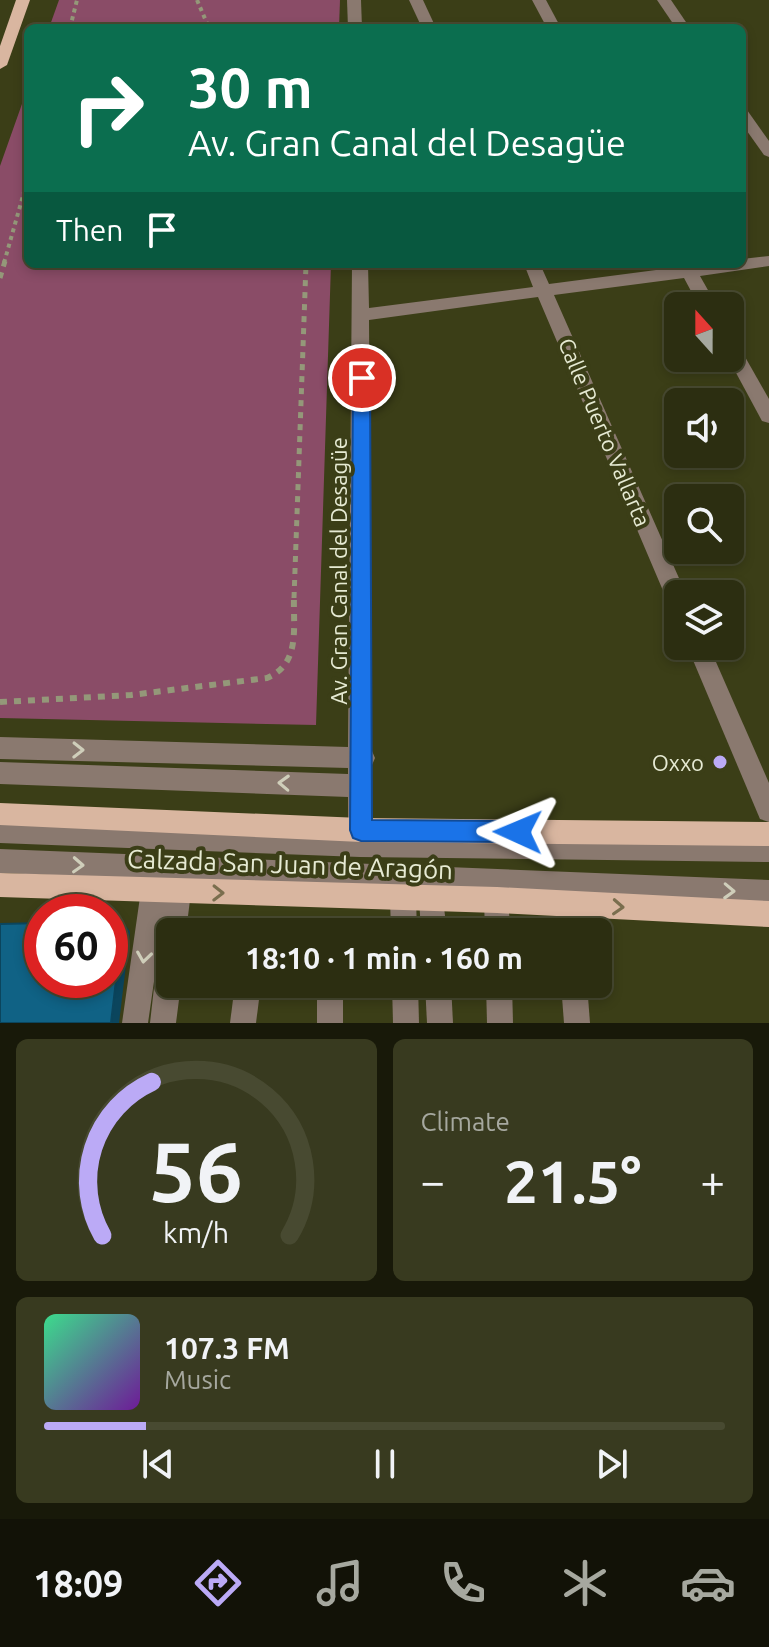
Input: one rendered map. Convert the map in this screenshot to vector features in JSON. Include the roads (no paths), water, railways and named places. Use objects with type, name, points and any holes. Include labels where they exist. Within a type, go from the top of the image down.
[{"type":"main road","points":[[0,65],[23,0]]},
{"type":"main road","name":"Calzada San Juan de Aragón","points":[[0,814],[361,837],[769,834]]},
{"type":"main road","name":"Calzada San Juan de Aragón","points":[[0,885],[497,900],[769,914]]},
{"type":"street","points":[[354,0],[355,24]]},
{"type":"street","points":[[416,0],[427,24]]},
{"type":"street","points":[[539,0],[552,24]]},
{"type":"street","points":[[664,0],[680,24]]},
{"type":"street","points":[[746,119],[769,152]]},
{"type":"street","points":[[746,263],[769,261]]},
{"type":"street","name":"Av. Gran Canal del Desagüe","points":[[360,268],[361,837]]},
{"type":"street","name":"Calle Puerto Vallarta","points":[[534,268],[669,580]]},
{"type":"street","points":[[362,315],[687,268],[700,292]]},
{"type":"street","points":[[744,370],[769,416]]},
{"type":"street","points":[[704,660],[769,811]]},
{"type":"street","points":[[0,748],[363,758]]},
{"type":"street","points":[[0,773],[362,786]]},
{"type":"street","points":[[0,831],[361,837],[769,850]]},
{"type":"street","points":[[0,861],[769,892]]},
{"type":"street","points":[[166,891],[171,918]]},
{"type":"street","points":[[135,1023],[166,891]]},
{"type":"street","points":[[403,898],[404,918]]},
{"type":"street","points":[[432,898],[433,918]]},
{"type":"street","points":[[497,900],[498,918]]},
{"type":"street","points":[[569,905],[570,918]]},
{"type":"street","points":[[163,1023],[166,998]]},
{"type":"street","points":[[243,1023],[246,998]]},
{"type":"street","points":[[330,998],[330,1023]]},
{"type":"street","points":[[405,998],[406,1023]]},
{"type":"street","points":[[439,998],[440,1023]]},
{"type":"street","points":[[499,998],[500,1023]]},
{"type":"street","points":[[575,998],[577,1023]]},
{"type":"place","name":"Oxxo","points":[[720,762]]}]
